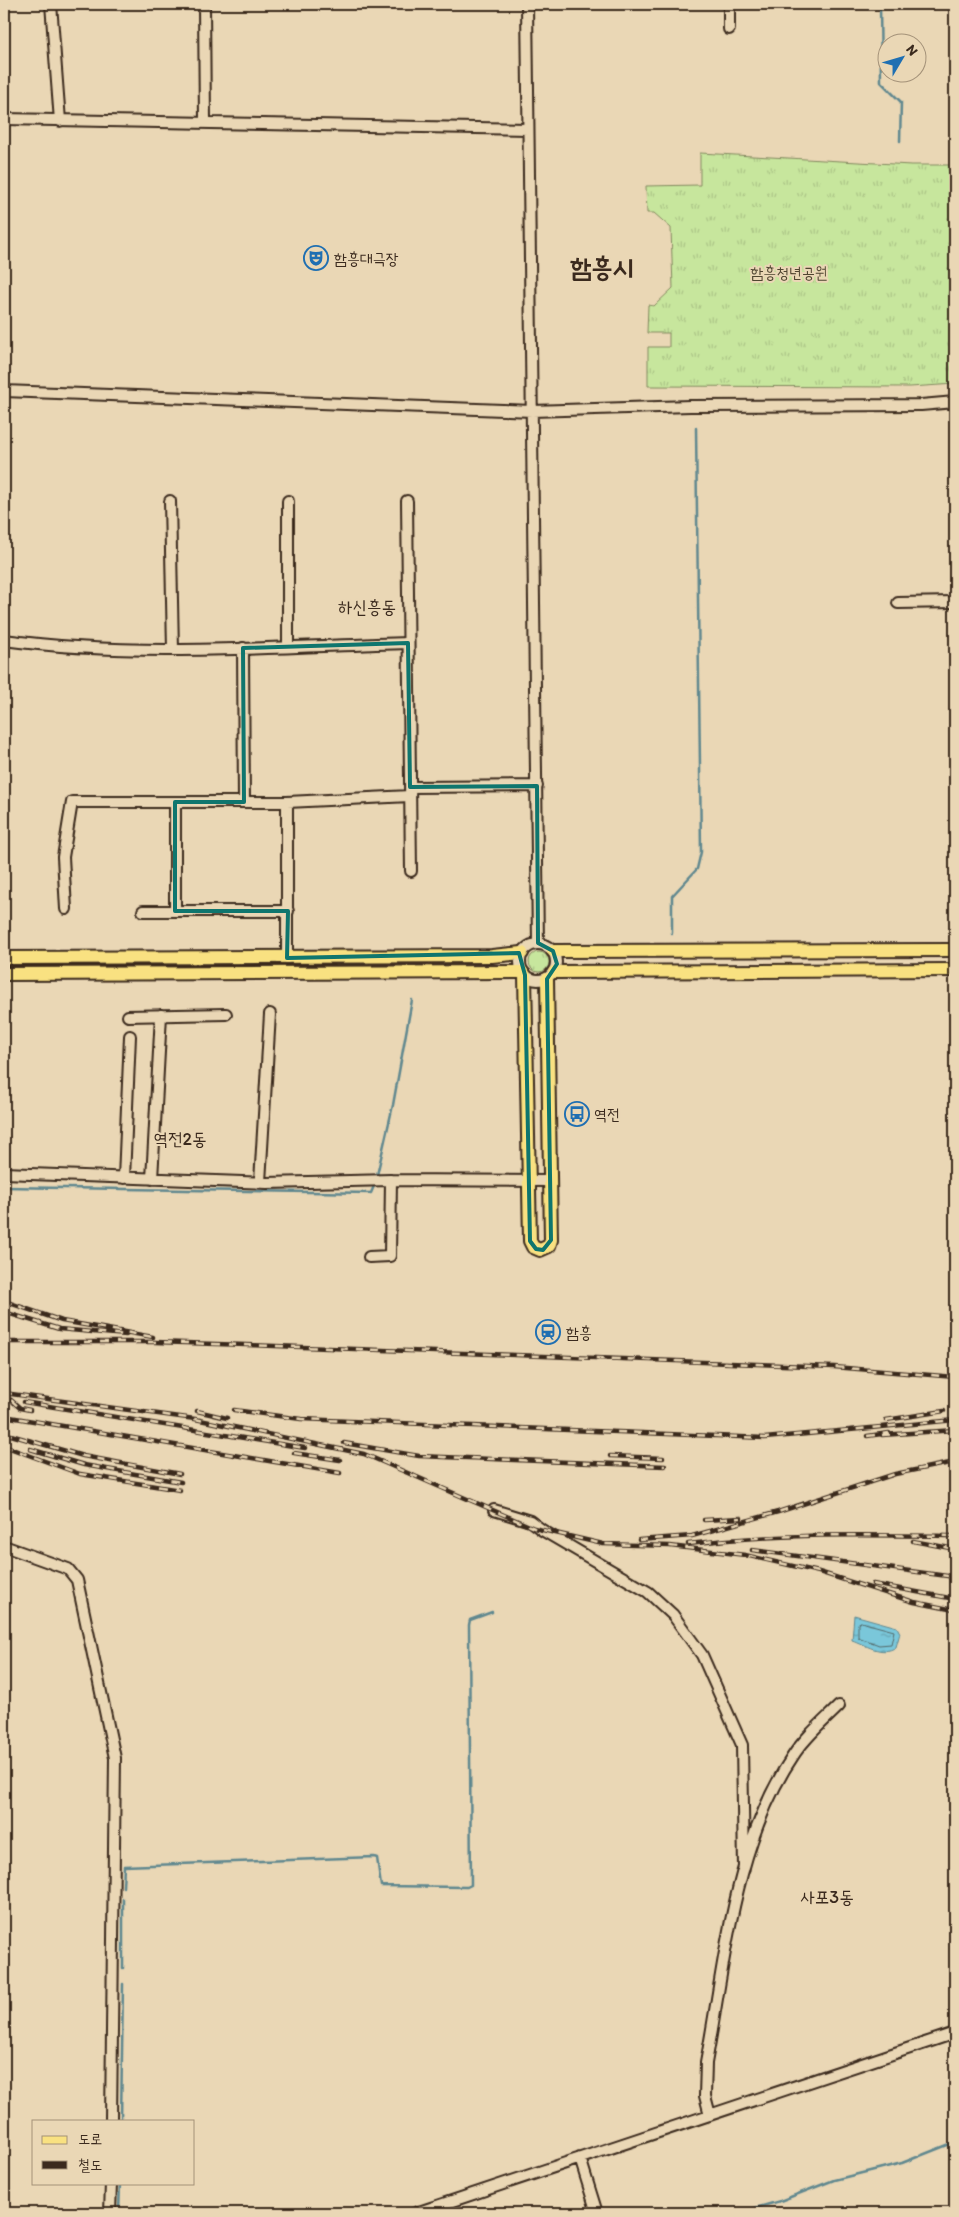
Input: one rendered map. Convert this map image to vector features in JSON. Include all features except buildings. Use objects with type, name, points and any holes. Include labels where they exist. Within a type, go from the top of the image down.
[{"type":"main road","points":[[553,951],[955,950]]},
{"type":"main road","points":[[4,958],[287,958],[492,956],[522,953]]},
{"type":"main road","points":[[4,974],[524,973],[530,1241],[533,1247],[540,1250],[549,1246],[551,1240],[550,976],[955,970]]},
{"type":"street","points":[[51,4],[60,121]]},
{"type":"street","points":[[204,4],[205,122]]},
{"type":"street","points":[[527,4],[538,944]]},
{"type":"street","points":[[729,4],[729,29]]},
{"type":"street","points":[[4,119],[528,128]]},
{"type":"street","points":[[4,391],[532,411],[690,406],[921,405],[955,402]]},
{"type":"street","points":[[170,501],[173,650]]},
{"type":"street","points":[[288,501],[288,647]]},
{"type":"street","points":[[407,501],[411,870]]},
{"type":"street","points":[[898,603],[955,602]]},
{"type":"street","points":[[4,640],[53,646],[173,650],[408,643]]},
{"type":"street","points":[[243,648],[244,802]]},
{"type":"street","points":[[66,909],[63,857],[72,802],[287,802],[410,791],[537,786]]},
{"type":"street","points":[[174,802],[175,911]]},
{"type":"street","points":[[287,802],[287,958]]},
{"type":"street","points":[[143,912],[288,911]]},
{"type":"street","points":[[538,944],[548,946],[553,951],[557,964],[550,976],[537,981],[524,973],[520,962],[522,953],[530,946],[538,944]]},
{"type":"street","points":[[128,1016],[226,1014]]},
{"type":"street","points":[[260,1182],[270,1014]]},
{"type":"street","points":[[152,1179],[161,1015]]},
{"type":"street","points":[[124,1178],[130,1036]]},
{"type":"street","points":[[4,1173],[260,1182],[390,1180],[550,1181]]},
{"type":"street","points":[[369,1257],[390,1256],[390,1180]]},
{"type":"street","points":[[494,1510],[530,1521],[542,1530],[638,1585],[669,1610],[695,1645],[706,1663],[742,1745],[744,1868]]},
{"type":"street","points":[[4,1546],[68,1569],[77,1580],[115,1758],[111,2120]]},
{"type":"street","points":[[710,2115],[705,2096],[706,2063],[744,1868],[764,1811],[785,1768],[803,1742],[839,1706]]},
{"type":"street","points":[[416,2213],[955,2033]]},
{"type":"street","points":[[580,2158],[598,2213]]},
{"type":"street","points":[[110,2213],[111,2184]]},
{"type":"highlighted area","points":[[408,643],[410,787],[537,786],[538,943],[553,951],[557,964],[547,979],[551,1240],[543,1250],[536,1249],[530,1241],[525,975],[519,953],[287,958],[288,911],[175,911],[175,802],[244,802],[243,648]]},
{"type":"green space","name":"함흥청년공원","points":[[700,153],[911,165],[955,165],[955,384],[910,387],[648,386],[648,347],[669,347],[669,333],[647,333],[648,305],[654,306],[673,288],[671,228],[654,213],[647,213],[646,186],[700,185]]},
{"type":"green space","points":[[535,952],[543,952],[549,958],[549,966],[543,972],[535,972],[529,966],[529,958]]},
{"type":"water","points":[[854,1615],[897,1627],[900,1633],[896,1647],[885,1651],[868,1647],[852,1640]]},
{"type":"waterway","points":[[880,4],[881,82],[901,102],[900,141]]},
{"type":"waterway","points":[[672,933],[672,896],[697,869],[701,852],[696,428]]},
{"type":"waterway","points":[[377,1175],[393,1105],[412,1000]]},
{"type":"waterway","points":[[4,1187],[371,1193],[374,1186]]},
{"type":"waterway","points":[[123,1887],[124,1866],[374,1857],[377,1858],[381,1886],[467,1887],[471,1885],[469,1625],[470,1620],[492,1612]]},
{"type":"waterway","points":[[123,1899],[123,1968]]},
{"type":"waterway","points":[[121,2120],[123,1984]]},
{"type":"waterway","points":[[738,2213],[780,2201],[834,2180],[902,2163],[955,2142]]},
{"type":"waterway","points":[[119,2213],[120,2184]]},
{"type":"railway","points":[[4,1301],[62,1321],[153,1337]]},
{"type":"railway","points":[[4,1312],[59,1329],[126,1335]]},
{"type":"railway","points":[[4,1342],[155,1342],[275,1346],[834,1367],[955,1377]]},
{"type":"railway","points":[[4,1393],[195,1419],[364,1454],[534,1528],[603,1544],[670,1546],[745,1555],[819,1572],[914,1602],[954,1610]]},
{"type":"railway","points":[[11,1400],[20,1408],[30,1410]]},
{"type":"railway","points":[[24,1402],[305,1448]]},
{"type":"railway","points":[[234,1410],[301,1419],[765,1438],[955,1420]]},
{"type":"railway","points":[[197,1411],[227,1418]]},
{"type":"railway","points":[[886,1420],[944,1411]]},
{"type":"railway","points":[[4,1416],[340,1473]]},
{"type":"railway","points":[[882,1435],[955,1430]]},
{"type":"railway","points":[[4,1433],[83,1456],[180,1474]]},
{"type":"railway","points":[[867,1436],[889,1433]]},
{"type":"railway","points":[[344,1443],[419,1456],[665,1466]]},
{"type":"railway","points":[[4,1446],[80,1474],[180,1490]]},
{"type":"railway","points":[[30,1449],[84,1465],[181,1482]]},
{"type":"railway","points":[[294,1453],[340,1460]]},
{"type":"railway","points":[[610,1456],[663,1458]]},
{"type":"railway","points":[[639,1540],[692,1536],[778,1512],[895,1474],[955,1462]]},
{"type":"railway","points":[[704,1520],[741,1518]]},
{"type":"railway","points":[[688,1544],[788,1536],[955,1536]]},
{"type":"railway","points":[[913,1541],[955,1549]]},
{"type":"railway","points":[[752,1550],[955,1577]]},
{"type":"railway","points":[[873,1584],[955,1599]]},
{"type":"place","name":"함흥대극장","points":[[316,258]]},
{"type":"place","name":"역전","points":[[577,1114]]},
{"type":"place","name":"함흥","points":[[548,1332]]},
{"type":"district","name":"함흥시","points":[[602,267]]},
{"type":"district","name":"하신흥동","points":[[367,607]]},
{"type":"district","name":"역전2동","points":[[180,1139]]},
{"type":"district","name":"사포3동","points":[[827,1897]]}]
